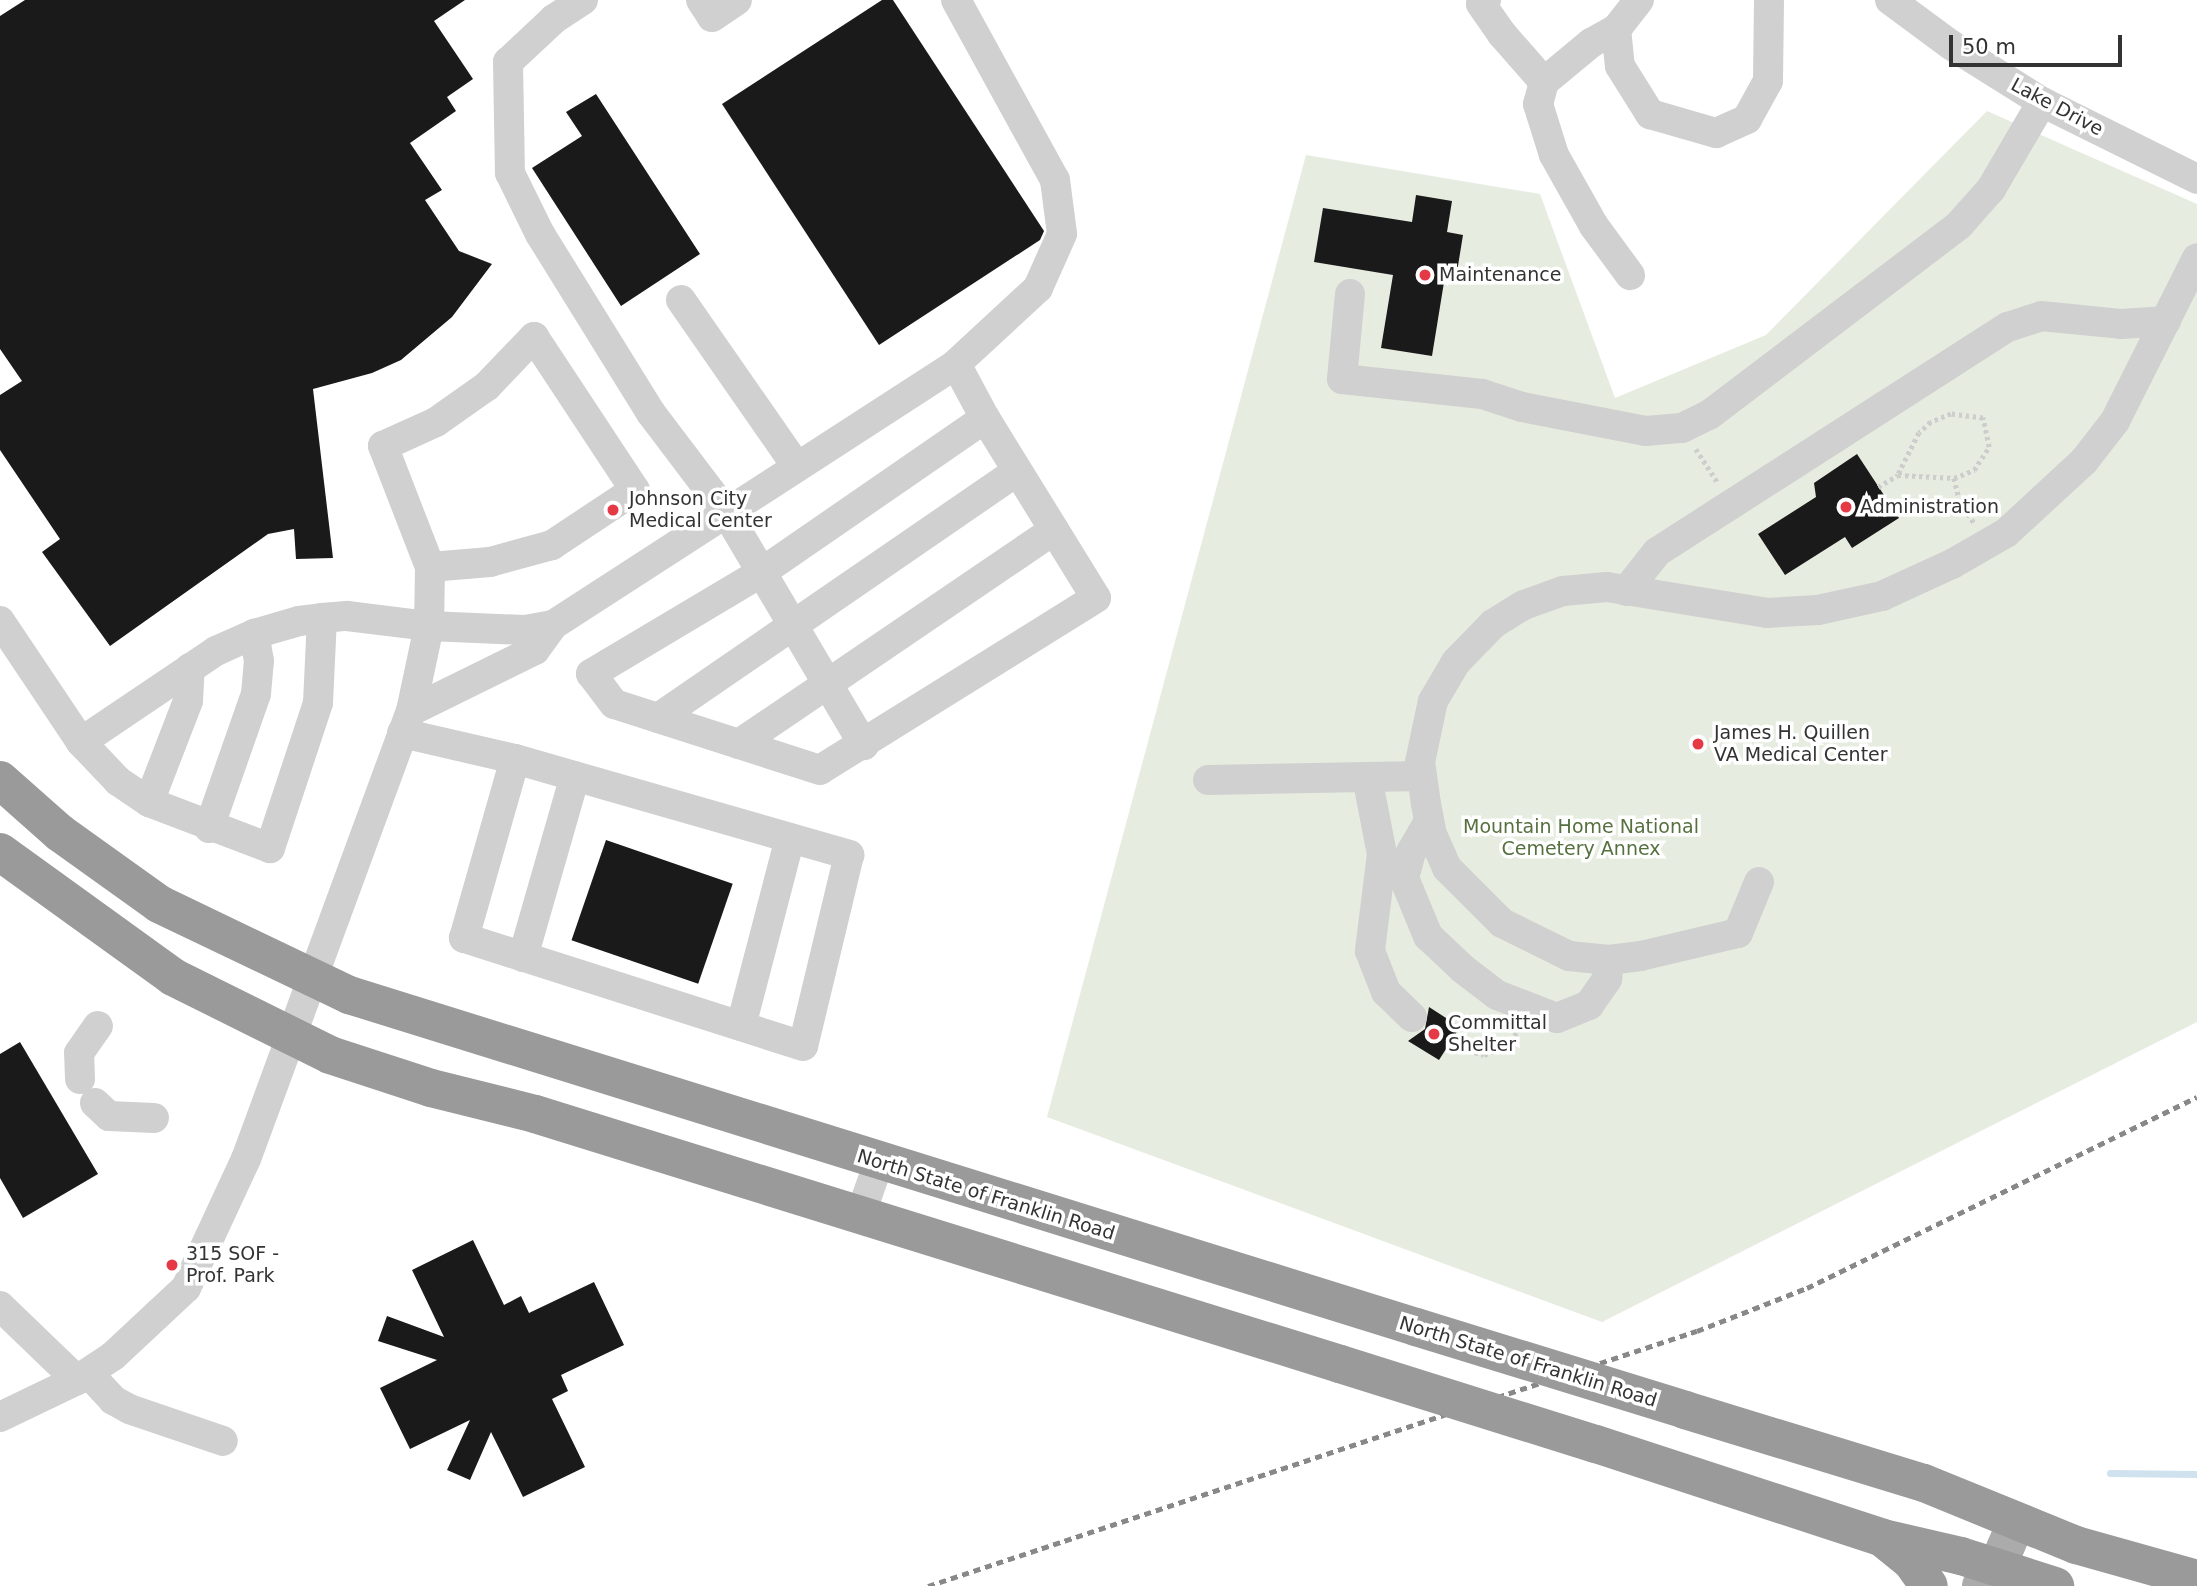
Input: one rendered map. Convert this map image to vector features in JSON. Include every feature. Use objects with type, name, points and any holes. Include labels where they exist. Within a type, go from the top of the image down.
[{"type":"highway","name":"North State of Franklin Road","points":[[0,780],[60,833],[159,904],[312,978],[454,1031],[1924,1483],[2076,1545],[2197,1579]]},
{"type":"highway","points":[[0,852],[173,977],[330,1055],[430,1088],[483,1098],[1596,1444],[1883,1538],[1993,1580],[2055,1586]]},
{"type":"highway","points":[[1883,1538],[1912,1562],[1929,1586]]},
{"type":"main road","points":[[1993,1580],[2016,1522]]},
{"type":"street","points":[[583,0],[554,19],[508,62],[510,173],[540,234],[651,413],[726,512],[864,745]]},
{"type":"street","points":[[701,0],[712,17],[737,0]]},
{"type":"street","points":[[406,722],[536,650],[553,625],[956,364],[1038,288],[1062,234],[1055,180],[956,0]]},
{"type":"street","points":[[1486,0],[1481,4],[1495,24],[1551,75]]},
{"type":"street","points":[[1630,275],[1594,226],[1554,155],[1538,104],[1551,75],[1616,29],[1639,0]]},
{"type":"street","points":[[1616,29],[1620,66],[1650,114],[1716,133],[1746,119],[1768,82],[1769,0]]},
{"type":"street","name":"Lake Drive","points":[[1889,0],[1951,45],[2042,102],[2197,179]]},
{"type":"street","points":[[1350,295],[1342,379],[1482,394],[1522,407],[1646,431],[1682,428],[1720,407],[1959,225],[1992,189],[2042,102]]},
{"type":"street","points":[[1759,882],[1738,933],[1609,960],[1569,956],[1502,923],[1447,868],[1429,821],[1420,762],[1433,701],[1456,662],[1493,624],[1524,605],[1563,592],[1607,587],[1733,611],[1818,610],[1882,596],[1988,544],[2050,497],[2115,421],[2197,258]]},
{"type":"street","points":[[681,300],[797,467]]},
{"type":"street","points":[[1626,591],[1657,552],[2008,327],[2040,316],[2080,316],[2121,324],[2166,321]]},
{"type":"street","points":[[0,1417],[82,1376],[113,1356],[186,1288],[246,1159],[406,722],[429,626],[430,567],[383,446],[436,422],[487,386],[534,337],[635,490],[552,545],[490,562],[430,567]]},
{"type":"street","points":[[956,364],[985,418],[1096,598],[820,770],[614,704],[591,674],[762,572],[985,418]]},
{"type":"street","points":[[658,718],[1017,471]]},
{"type":"street","points":[[738,744],[1054,530]]},
{"type":"street","points":[[81,742],[190,668],[254,634],[322,618],[396,619],[429,626],[525,630],[553,625]]},
{"type":"street","points":[[0,621],[81,742],[117,781],[149,802],[208,828],[270,848],[318,703],[322,618]]},
{"type":"street","points":[[208,828],[256,694],[259,661],[254,634]]},
{"type":"street","points":[[149,802],[188,701],[190,668]]},
{"type":"street","points":[[406,722],[515,759],[849,855],[803,1046],[464,938],[515,759]]},
{"type":"street","points":[[523,957],[575,776]]},
{"type":"street","points":[[1208,780],[1422,776]]},
{"type":"street","points":[[1367,777],[1382,854],[1370,951],[1386,992],[1412,1017]]},
{"type":"street","points":[[1429,821],[1411,852],[1404,878],[1428,936],[1497,995],[1530,1010],[1557,1018],[1589,1005],[1607,979],[1609,960]]},
{"type":"street","points":[[741,1026],[790,838]]},
{"type":"street","points":[[98,1026],[79,1053],[88,1091],[109,1116],[154,1118]]},
{"type":"street","points":[[860,1216],[879,1162]]},
{"type":"street","points":[[0,1306],[113,1401],[128,1409],[223,1441]]},
{"type":"path","points":[[1878,487],[1898,475],[1919,433],[1931,422],[1951,414],[1983,418],[1989,447],[1983,461],[1954,478],[1898,475]]},
{"type":"path","points":[[1682,428],[1732,504]]},
{"type":"path","points":[[1954,478],[1960,502],[1988,544]]},
{"type":"path","points":[[1455,1046],[1483,1055],[1506,1047],[1530,1010]]},
{"type":"green space","name":"Mountain Home National Cemetery Annex","points":[[1987,111],[2197,204],[2197,1022],[1602,1322],[1047,1117],[1306,155],[1540,194],[1615,398],[1766,335]]},
{"type":"building","points":[[25,0],[465,0],[434,21],[473,79],[447,97],[456,111],[410,143],[442,190],[425,200],[459,251],[492,264],[452,317],[401,360],[372,373],[313,389],[333,558],[296,559],[294,529],[268,534],[110,646],[42,552],[60,539],[0,450],[0,395],[22,381],[0,349],[0,16]]},
{"type":"building","points":[[882,0],[893,0],[1044,231],[1040,240],[879,345],[722,104]]},
{"type":"building","points":[[596,94],[700,254],[621,306],[532,168],[582,136],[566,112]]},
{"type":"building","name":"Maintenance","points":[[1416,195],[1452,201],[1447,232],[1463,235],[1456,278],[1445,276],[1432,356],[1381,348],[1393,275],[1314,262],[1323,208],[1412,222]]},
{"type":"building","name":"Administration","points":[[1857,454],[1899,518],[1852,548],[1845,537],[1785,575],[1758,534],[1816,497],[1814,483]]},
{"type":"building","points":[[606,840],[733,884],[698,984],[571,940]]},
{"type":"building","name":"Committal Shelter","points":[[1429,1007],[1460,1027],[1439,1060],[1408,1041],[1425,1029]]},
{"type":"building","points":[[20,1042],[98,1174],[23,1218],[0,1178],[0,1054]]},
{"type":"building","points":[[473,1240],[504,1305],[521,1296],[529,1313],[594,1282],[624,1345],[561,1375],[568,1391],[552,1399],[585,1467],[523,1497],[491,1432],[470,1480],[447,1470],[470,1420],[410,1449],[380,1388],[437,1360],[378,1341],[387,1316],[444,1337],[412,1270]]},
{"type":"waterway","points":[[2110,1473],[2197,1474]]},
{"type":"railway","points":[[928,1586],[1697,1331],[1807,1288],[2197,1097]]},
{"type":"place","name":"Maintenance","points":[[1425,275]]},
{"type":"place","name":"Administration","points":[[1846,507]]},
{"type":"place","name":"Johnson City Medical Center","points":[[613,510]]},
{"type":"place","name":"James H. Quillen VA Medical Center","points":[[1698,744]]},
{"type":"place","name":"Committal Shelter","points":[[1434,1034]]},
{"type":"place","name":"315 SOF - Prof. Park","points":[[172,1265]]}]
